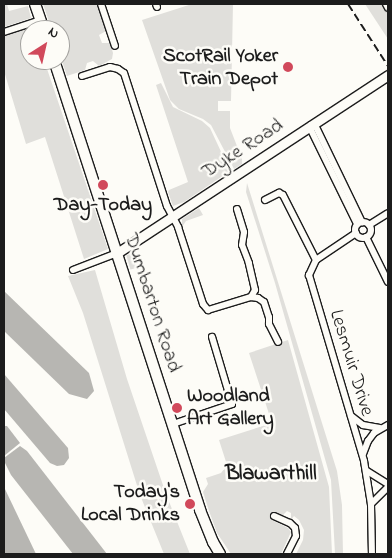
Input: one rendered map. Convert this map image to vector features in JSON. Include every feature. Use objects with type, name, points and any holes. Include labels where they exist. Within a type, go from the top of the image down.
[{"type":"main road","points":[[36,4],[41,20]]},
{"type":"main road","name":"Dumbarton Road","points":[[57,70],[206,526],[220,554]]},
{"type":"street","points":[[102,4],[115,46]]},
{"type":"street","points":[[386,4],[388,8]]},
{"type":"street","points":[[4,32],[20,29]]},
{"type":"street","points":[[82,76],[110,67],[118,69],[126,77],[203,304],[208,310],[251,297],[258,298],[264,302],[269,317],[269,324],[278,342]]},
{"type":"street","name":"Dyke Road","points":[[117,253],[385,77]]},
{"type":"street","points":[[265,200],[279,193],[283,195],[316,260],[356,234],[360,223],[310,125]]},
{"type":"street","points":[[237,210],[244,232],[242,245],[255,286],[251,297]]},
{"type":"street","points":[[360,223],[369,225],[388,213]]},
{"type":"street","points":[[366,237],[370,232],[369,225]]},
{"type":"street","points":[[356,234],[359,237],[366,237]]},
{"type":"street","points":[[366,237],[388,282]]},
{"type":"street","points":[[73,270],[117,253]]},
{"type":"street","name":"Lesmuir Drive","points":[[316,260],[309,272],[310,284],[367,471],[371,504],[372,554]]},
{"type":"street","points":[[173,424],[232,404],[212,336]]},
{"type":"street","points":[[350,415],[363,424],[385,426]]},
{"type":"street","points":[[363,456],[368,441],[385,426]]},
{"type":"street","points":[[367,471],[388,485],[371,504]]},
{"type":"street","points":[[274,516],[290,523],[295,528],[296,536],[287,554]]},
{"type":"shaded area","points":[[4,4],[7,4],[9,11],[28,6],[31,18],[20,20],[20,22],[4,27]]},
{"type":"shaded area","points":[[43,4],[97,4],[106,31],[99,35],[102,43],[110,43],[113,53],[112,59],[99,66],[93,61],[87,63],[85,70],[67,76],[65,70],[70,70],[70,20],[49,20]]},
{"type":"shaded area","points":[[192,4],[233,4],[231,101],[218,101],[218,111],[230,111],[230,128],[242,159],[242,164],[234,169],[211,125],[203,119],[179,109],[170,100],[142,20]]},
{"type":"shaded area","points":[[365,4],[382,4],[388,12],[388,39]]},
{"type":"shaded area","points":[[20,31],[20,70],[47,70],[108,249],[84,259],[45,137],[26,144],[4,71],[4,36]]},
{"type":"shaded area","points":[[161,83],[173,107],[202,121],[210,128],[230,171],[184,202],[173,206],[169,190],[188,182],[156,85]]},
{"type":"shaded area","points":[[247,183],[337,471],[342,505],[343,554],[335,554],[331,480],[275,283],[246,192]]},
{"type":"shaded area","points":[[199,208],[203,215],[186,221],[182,227],[182,219]]},
{"type":"shaded area","points":[[134,253],[138,267],[130,270],[126,255]]},
{"type":"shaded area","points":[[95,270],[127,379],[166,494],[190,554],[164,554],[140,495],[83,313],[68,276]]},
{"type":"shaded area","points":[[4,291],[89,373],[94,391],[87,399],[69,394],[4,331]]},
{"type":"shaded area","points":[[288,340],[329,487],[332,554],[296,554],[303,540],[304,530],[299,520],[294,516],[291,520],[291,513],[287,511],[282,516],[275,513],[272,520],[288,528],[291,532],[281,554],[231,554],[217,533],[209,511],[203,492],[208,484],[206,478],[221,473],[227,465],[219,440],[272,423],[249,353]]},
{"type":"shaded area","points":[[4,374],[68,448],[69,458],[64,465],[57,466],[50,463],[4,409]]},
{"type":"shaded area","points":[[4,426],[7,426],[20,443],[4,456]]},
{"type":"shaded area","points":[[20,446],[27,451],[107,554],[73,554],[11,475],[4,461],[4,458]]},
{"type":"shaded area","points":[[4,487],[36,554],[4,554]]},
{"type":"railway","points":[[348,4],[388,66]]},
{"type":"place","name":"ScotRail Yoker Train Depot","points":[[288,67]]},
{"type":"place","name":"Day-Today","points":[[103,185]]},
{"type":"place","name":"Woodland Art Gallery","points":[[177,408]]},
{"type":"place","name":"Today's Local Drinks","points":[[190,504]]},
{"type":"district","name":"Blawarthill","points":[[271,475]]}]
